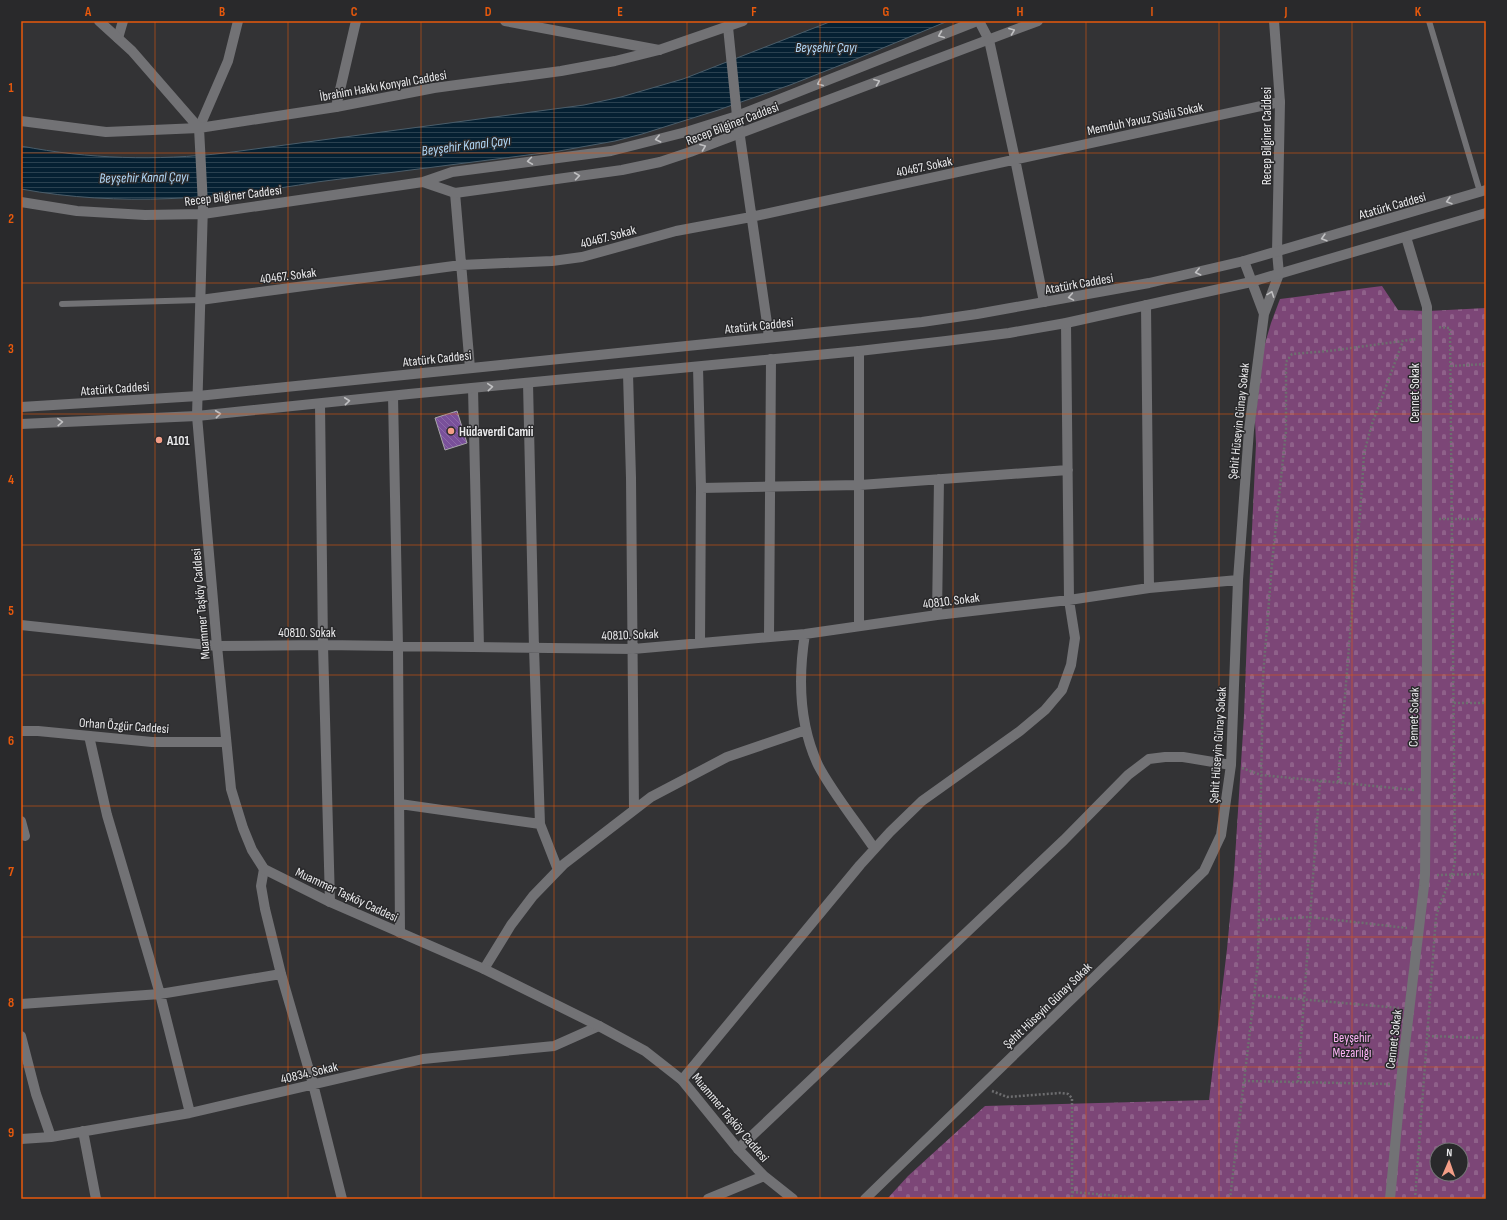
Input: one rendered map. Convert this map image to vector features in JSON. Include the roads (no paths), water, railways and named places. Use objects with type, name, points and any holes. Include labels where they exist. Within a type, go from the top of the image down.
[{"type":"street","points":[[99,21],[132,51],[199,128],[228,61],[238,21]]},
{"type":"street","points":[[118,38],[124,21]]},
{"type":"street","points":[[336,107],[356,21]]},
{"type":"street","points":[[505,21],[659,50]]},
{"type":"street","name":"İbrahim Hakkı Konyalı Caddesi","points":[[21,121],[106,132],[199,128],[336,107],[434,88],[561,71],[615,61],[659,50],[729,24],[743,21]]},
{"type":"street","points":[[978,21],[989,40],[1044,302]]},
{"type":"street","name":"Recep Bilginer Caddesi","points":[[21,202],[77,211],[145,215],[203,210],[423,182],[452,172],[611,151],[686,132],[737,116],[978,21]]},
{"type":"street","name":"Recep Bilginer Caddesi","points":[[423,182],[455,193],[622,170],[660,162],[739,134],[1038,21]]},
{"type":"street","name":"Recep Bilginer Caddesi","points":[[1274,21],[1280,102],[1277,252],[1279,274]]},
{"type":"street","points":[[729,24],[739,134],[769,337]]},
{"type":"street","name":"Memduh Yavuz Süslü Sokak","points":[[1015,159],[1280,102]]},
{"type":"street","name":"Muammer Taşköy Caddesi","points":[[199,128],[203,210],[198,416],[216,646],[231,789],[252,850],[264,869],[330,902],[484,969],[599,1026],[645,1052],[682,1080],[738,1149],[764,1176],[789,1198]]},
{"type":"street","name":"40467. Sokak","points":[[200,300],[461,265],[552,261],[582,257],[676,231],[751,217],[1015,159]]},
{"type":"street","name":"Atatürk Caddesi","points":[[21,407],[198,396],[922,322],[1149,283],[1244,262],[1483,191]]},
{"type":"street","points":[[455,193],[470,368]]},
{"type":"street","points":[[21,424],[198,416],[771,360],[946,341],[1066,323],[1251,282],[1486,213]]},
{"type":"street","name":"Cennet Sokak","points":[[1390,1199],[1400,1085],[1425,875],[1427,307],[1406,237]]},
{"type":"street","points":[[1244,262],[1264,314]]},
{"type":"street","name":"Şehit Hüseyin Günay Sokak","points":[[866,1199],[1204,871],[1221,835],[1231,765],[1238,580],[1249,430],[1264,314],[1279,274]]},
{"type":"street","points":[[1146,305],[1149,588]]},
{"type":"street","points":[[682,1080],[874,848],[922,801],[1020,731],[1045,710],[1062,690],[1071,665],[1075,638],[1069,600],[1066,323]]},
{"type":"street","points":[[859,351],[860,626]]},
{"type":"street","points":[[769,637],[771,360]]},
{"type":"street","points":[[698,367],[701,488],[700,643]]},
{"type":"street","points":[[628,374],[633,649],[634,810]]},
{"type":"street","points":[[528,383],[534,648],[540,824],[558,870]]},
{"type":"street","points":[[473,388],[479,648]]},
{"type":"street","points":[[393,396],[398,647],[400,933]]},
{"type":"street","points":[[320,404],[323,645],[330,902]]},
{"type":"street","points":[[701,488],[860,484],[1068,470]]},
{"type":"street","points":[[937,615],[938,479]]},
{"type":"street","name":"40810. Sokak","points":[[21,625],[216,646],[323,645],[633,649],[805,634],[937,615],[1069,600],[1149,588],[1238,580]]},
{"type":"street","points":[[805,634],[801,661],[800,690],[806,730],[818,765],[874,848]]},
{"type":"street","points":[[484,969],[511,925],[533,896],[558,870],[651,797],[727,757],[806,730]]},
{"type":"street","name":"Orhan Özgür Caddesi","points":[[21,731],[152,742],[226,742]]},
{"type":"street","points":[[89,736],[107,815],[160,994],[190,1112]]},
{"type":"street","points":[[738,1149],[1064,840],[1128,775],[1149,759],[1165,756],[1183,757],[1231,765]]},
{"type":"street","points":[[400,804],[540,824]]},
{"type":"street","points":[[21,821],[25,836]]},
{"type":"street","points":[[264,869],[261,886],[265,910],[281,974],[313,1084],[342,1199]]},
{"type":"street","points":[[21,1004],[160,994],[281,974]]},
{"type":"street","name":"40834. Sokak","points":[[21,1139],[51,1137],[190,1112],[423,1059],[554,1046],[599,1026]]},
{"type":"street","points":[[21,1036],[36,1094],[51,1137]]},
{"type":"street","points":[[83,1131],[96,1199]]},
{"type":"street","points":[[708,1199],[764,1176]]},
{"type":"lane","points":[[1429,21],[1483,191]]},
{"type":"lane","points":[[62,304],[200,300]]},
{"type":"water","name":"Beyşehir Çayı","points":[[832,21],[948,21],[790,85],[718,110],[615,141],[559,151],[243,193],[169,199],[95,198],[58,195],[21,189],[21,146],[72,154],[97,156],[148,158],[199,156],[584,105],[621,97],[683,79]]},
{"type":"place","name":"Hüdaverdi Camii","points":[[451,431]]},
{"type":"place","name":"A101","points":[[159,440]]},
{"type":"water label","name":"Beyşehir Kanal Çayı","points":[[466,145]]},
{"type":"water label","name":"Beyşehir Kanal Çayı","points":[[144,177]]},
{"type":"park label","name":"Beyşehir Mezarlığı","points":[[1352,1044]]}]
